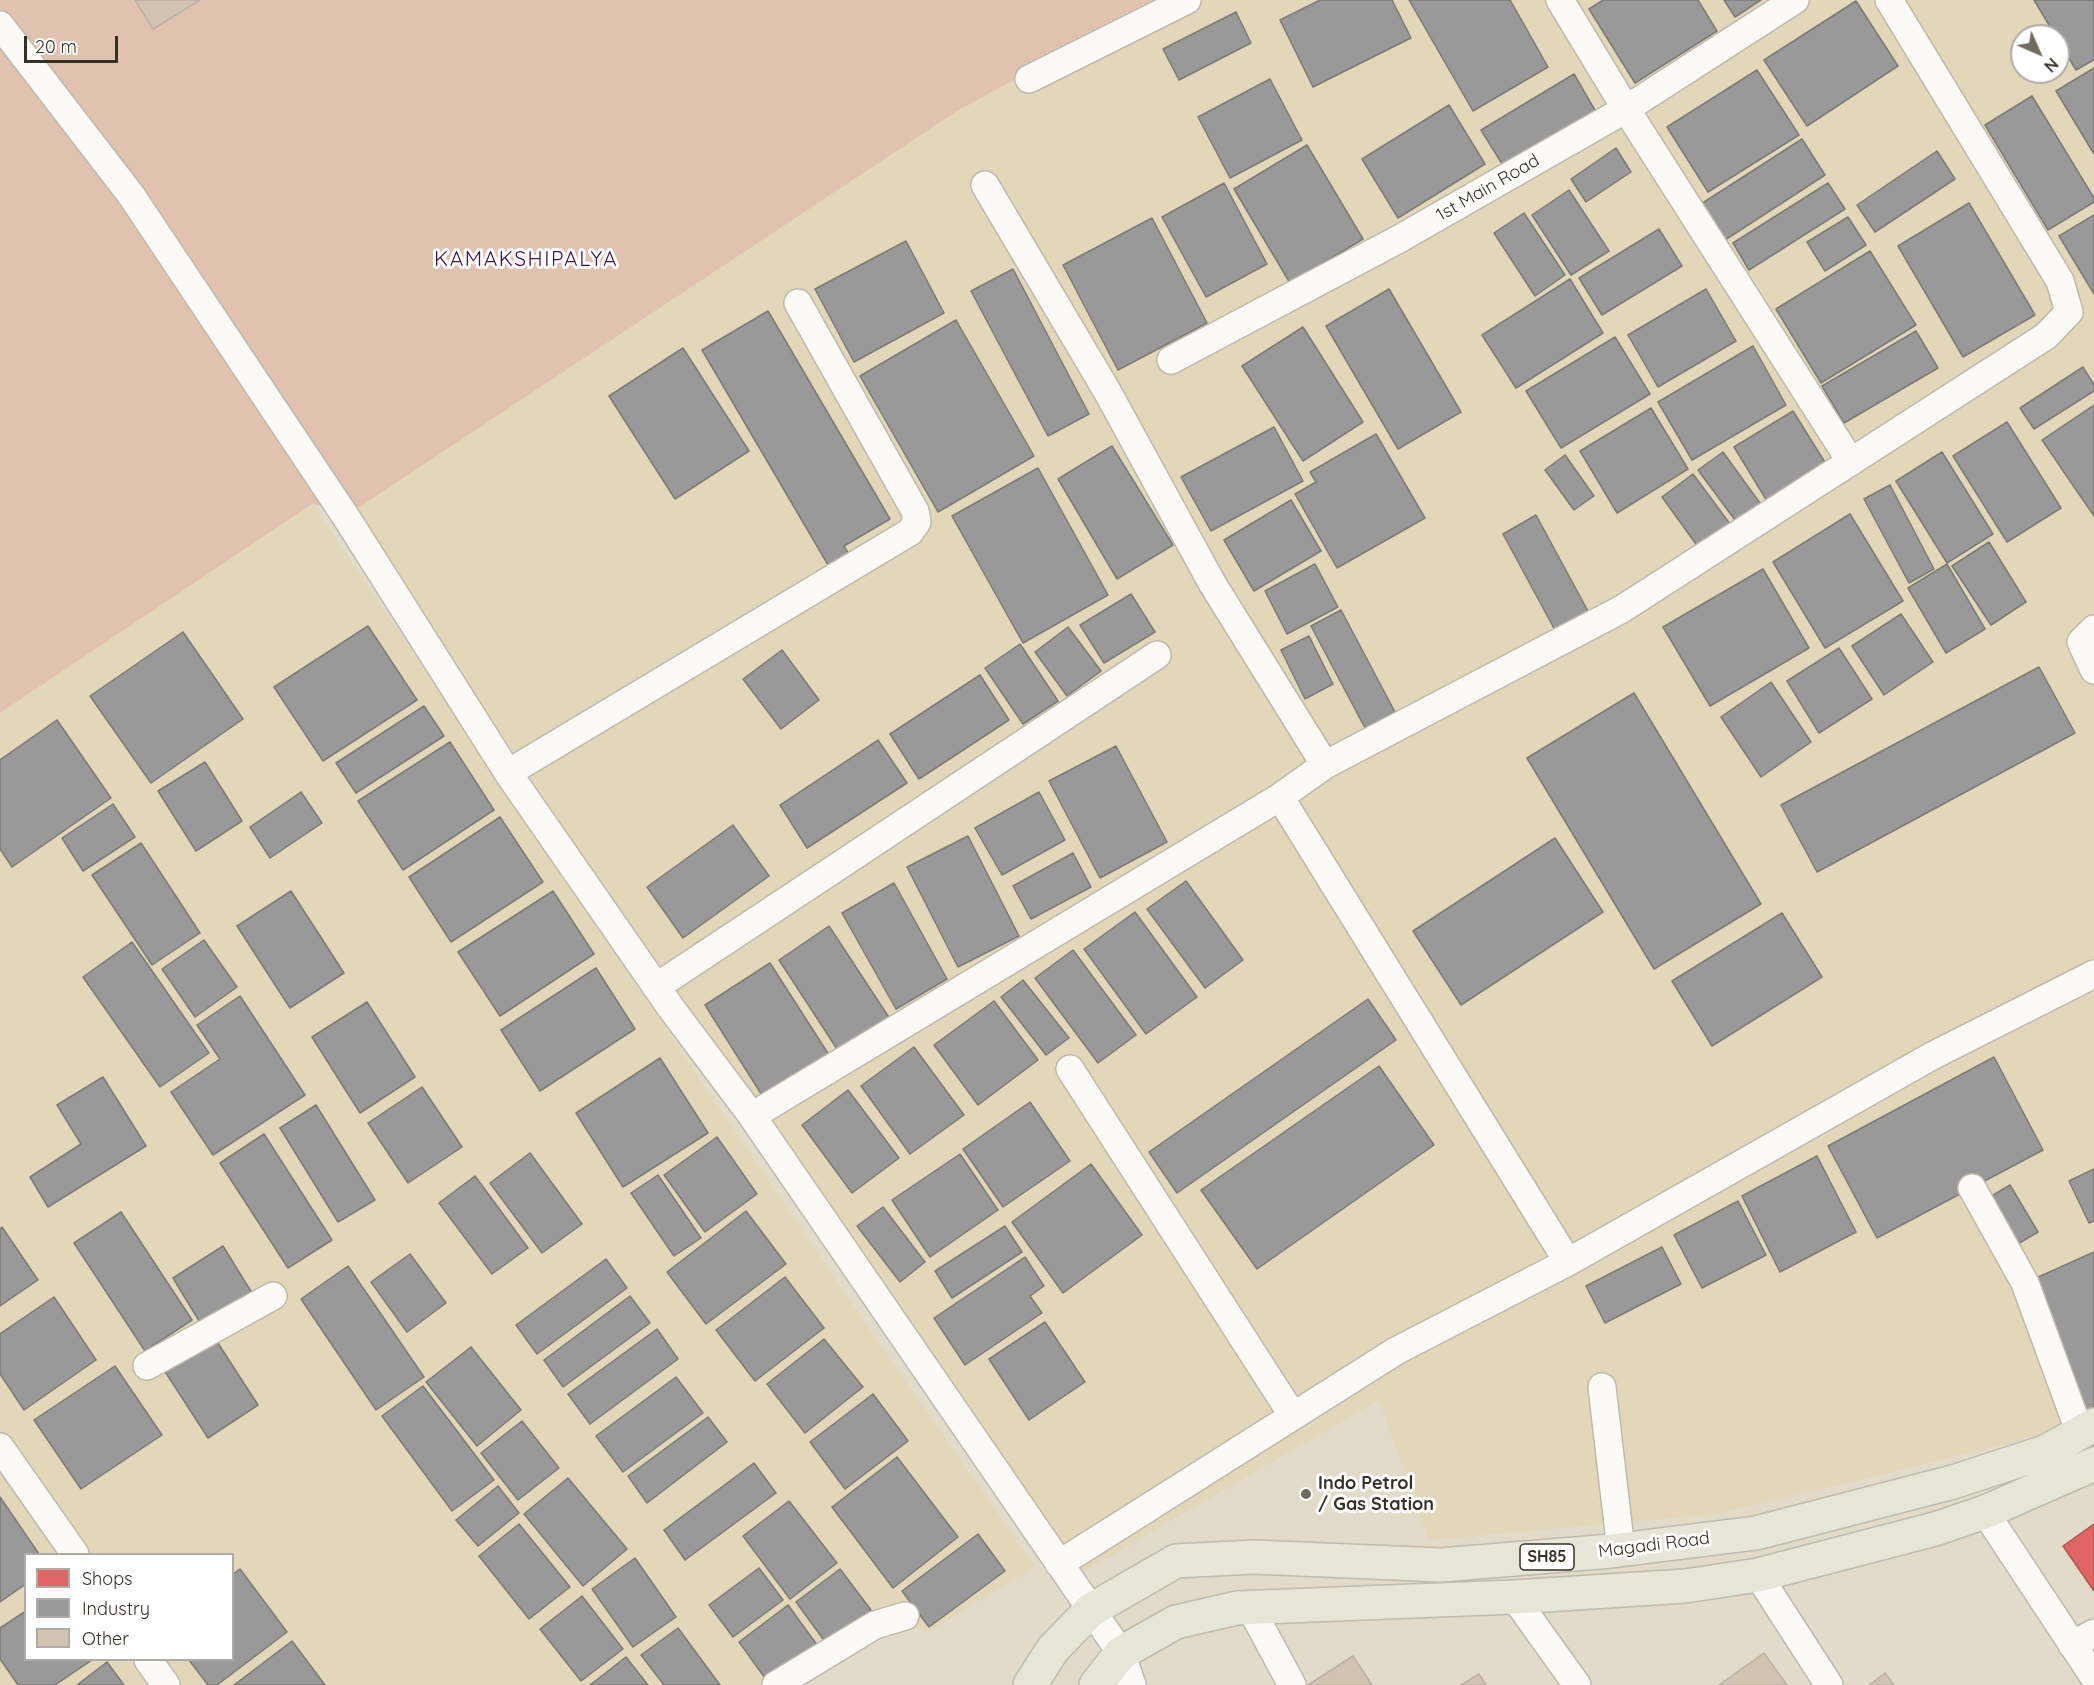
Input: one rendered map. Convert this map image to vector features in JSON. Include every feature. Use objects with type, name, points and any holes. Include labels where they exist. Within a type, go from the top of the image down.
[{"type":"main road","name":"Magadi Road","points":[[1030,1685],[1053,1649],[1091,1610],[1176,1561],[1254,1557],[1441,1566],[1621,1550],[1767,1530],[1953,1482],[2045,1452],[2087,1429]]},
{"type":"main road","name":"SH85","points":[[1096,1685],[1121,1653],[1176,1622],[1250,1607],[1514,1597],[1685,1586],[1758,1575],[1874,1547],[1985,1512],[2094,1464]]},
{"type":"street","points":[[1029,79],[1187,0]]},
{"type":"street","points":[[1560,0],[1626,109],[1851,462]]},
{"type":"street","name":"1st Main Road","points":[[1171,360],[1398,240],[1626,109],[1795,0]]},
{"type":"street","points":[[752,1116],[1280,797],[1326,765],[1622,609],[2046,336],[2069,312],[2060,281],[1889,0]]},
{"type":"street","points":[[0,26],[131,195],[345,517],[508,773],[656,987],[752,1116],[1121,1653],[1132,1685]]},
{"type":"street","points":[[985,185],[1107,391],[1212,583],[1326,765]]},
{"type":"street","points":[[508,773],[910,532],[917,522],[915,511],[798,303]]},
{"type":"street","points":[[2094,629],[2081,642],[2094,670]]},
{"type":"street","points":[[656,987],[1157,655]]},
{"type":"street","points":[[1280,797],[1568,1262]]},
{"type":"street","points":[[1059,1564],[1396,1351],[1568,1262],[1932,1056],[2094,974]]},
{"type":"street","points":[[1070,1069],[1293,1416]]},
{"type":"street","points":[[1972,1188],[2025,1283],[2087,1429]]},
{"type":"street","points":[[147,1366],[273,1296]]},
{"type":"street","points":[[1602,1387],[1621,1550]]},
{"type":"street","points":[[0,1447],[74,1553]]},
{"type":"street","points":[[1985,1512],[2083,1639],[2094,1677]]},
{"type":"street","points":[[1758,1575],[1829,1685]]},
{"type":"street","points":[[1514,1597],[1577,1685]]},
{"type":"street","points":[[1250,1607],[1292,1685]]},
{"type":"street","points":[[776,1685],[875,1625],[905,1616]]},
{"type":"street","points":[[149,1661],[166,1685]]},
{"type":"shaded area","points":[[0,0],[1159,0],[954,113],[352,512],[312,504],[0,713]]},
{"type":"shaded area","points":[[1159,0],[2094,0],[2094,1414],[2043,1435],[1718,1514],[1429,1540],[1379,1400],[1083,1572],[778,1129],[672,989],[352,512],[954,113]]},
{"type":"shaded area","points":[[312,503],[844,1293],[1035,1567],[926,1633],[887,1616],[767,1685],[0,1685],[0,713]]},
{"type":"building: Shops","points":[[2094,1524],[2094,1591],[2063,1546]]},
{"type":"building: Industry","points":[[1320,0],[1392,0],[1411,38],[1313,87],[1280,20]]},
{"type":"building: Industry","points":[[1409,0],[1510,0],[1548,67],[1473,111]]},
{"type":"building: Industry","points":[[1603,0],[1698,0],[1717,31],[1635,83],[1589,9]]},
{"type":"building: Industry","points":[[1724,0],[1761,0],[1735,17]]},
{"type":"building: Industry","points":[[2034,0],[2094,0],[2094,60],[2076,70],[2070,60],[2070,24],[2048,24]]},
{"type":"building: Industry","points":[[1856,1],[1898,66],[1807,126],[1764,60]]},
{"type":"building: Industry","points":[[1236,12],[1251,43],[1179,80],[1163,49]]},
{"type":"building: Industry","points":[[2094,68],[2094,154],[2056,91]]},
{"type":"building: Industry","points":[[1757,70],[1799,135],[1708,192],[1667,127]]},
{"type":"building: Industry","points":[[1574,74],[1596,112],[1504,167],[1481,130]]},
{"type":"building: Industry","points":[[1270,79],[1302,140],[1230,178],[1198,117]]},
{"type":"building: Industry","points":[[2032,96],[2094,198],[2094,202],[2048,230],[1985,125]]},
{"type":"building: Industry","points":[[1449,105],[1485,164],[1398,218],[1362,159]]},
{"type":"building: Industry","points":[[1802,139],[1825,175],[1725,240],[1701,204]]},
{"type":"building: Industry","points":[[1307,145],[1363,239],[1290,283],[1234,189]]},
{"type":"building: Industry","points":[[1616,148],[1631,172],[1586,202],[1571,179]]},
{"type":"building: Industry","points":[[1937,151],[1955,179],[1875,232],[1857,205]]},
{"type":"building: Industry","points":[[1224,183],[1267,264],[1206,297],[1162,217]]},
{"type":"building: Industry","points":[[1828,183],[1845,209],[1749,270],[1733,243]]},
{"type":"building: Industry","points":[[1569,190],[1609,251],[1571,275],[1532,215]]},
{"type":"building: Industry","points":[[1969,203],[2035,315],[1963,357],[1898,246]]},
{"type":"building: Industry","points":[[1524,213],[1565,275],[1535,296],[1494,233]]},
{"type":"building: Industry","points":[[2094,215],[2094,294],[2059,236]]},
{"type":"building: Industry","points":[[1848,217],[1866,245],[1825,271],[1807,242]]},
{"type":"building: Industry","points":[[1152,218],[1207,323],[1118,370],[1063,265]]},
{"type":"building: Industry","points":[[1659,229],[1682,266],[1602,315],[1579,278]]},
{"type":"building: Industry","points":[[906,241],[944,313],[854,362],[815,289]]},
{"type":"building: Industry","points":[[1870,251],[1916,325],[1821,383],[1776,309]]},
{"type":"building: Industry","points":[[1013,269],[1089,414],[1048,436],[971,291]]},
{"type":"building: Industry","points":[[1570,279],[1603,333],[1516,388],[1482,335]]},
{"type":"building: Industry","points":[[1389,289],[1461,412],[1398,449],[1326,326]]},
{"type":"building: Industry","points":[[1706,289],[1736,341],[1658,387],[1628,335]]},
{"type":"building: Industry","points":[[768,311],[890,519],[844,546],[851,558],[831,570],[702,350]]},
{"type":"building: Industry","points":[[956,320],[1034,456],[938,512],[860,376]]},
{"type":"building: Industry","points":[[1303,327],[1363,422],[1303,461],[1242,366]]},
{"type":"building: Industry","points":[[1916,331],[1938,368],[1844,423],[1822,386]]},
{"type":"building: Industry","points":[[1615,337],[1650,394],[1561,448],[1526,391]]},
{"type":"building: Industry","points":[[1753,346],[1786,405],[1692,460],[1658,402]]},
{"type":"building: Industry","points":[[683,348],[749,451],[675,499],[609,396]]},
{"type":"building: Industry","points":[[2083,367],[2094,385],[2094,391],[2034,429],[2020,408]]},
{"type":"building: Industry","points":[[2094,405],[2094,516],[2042,440]]},
{"type":"building: Industry","points":[[1651,408],[1688,469],[1617,513],[1580,451]]},
{"type":"building: Industry","points":[[1793,411],[1826,464],[1767,501],[1734,447]]},
{"type":"building: Industry","points":[[2007,422],[2061,508],[2007,542],[1953,456]]},
{"type":"building: Industry","points":[[1274,427],[1303,481],[1211,531],[1181,477]]},
{"type":"building: Industry","points":[[1376,434],[1425,518],[1337,568],[1295,494],[1316,482],[1310,472]]},
{"type":"building: Industry","points":[[1112,446],[1173,545],[1117,579],[1058,479]]},
{"type":"building: Industry","points":[[1723,452],[1762,506],[1738,524],[1698,470]]},
{"type":"building: Industry","points":[[1942,452],[1993,534],[1947,563],[1896,481]]},
{"type":"building: Industry","points":[[1565,455],[1594,496],[1574,510],[1545,470]]},
{"type":"building: Industry","points":[[1038,468],[1108,595],[1023,643],[952,516]]},
{"type":"building: Industry","points":[[1693,474],[1733,528],[1701,551],[1662,497]]},
{"type":"building: Industry","points":[[1890,485],[1934,569],[1909,583],[1864,499]]},
{"type":"building: Industry","points":[[1291,500],[1321,551],[1254,591],[1224,540]]},
{"type":"building: Industry","points":[[1850,514],[1903,601],[1825,648],[1773,562]]},
{"type":"building: Industry","points":[[1536,515],[1589,613],[1556,632],[1503,534]]},
{"type":"building: Industry","points":[[1989,542],[2026,602],[1991,625],[1952,566]]},
{"type":"building: Industry","points":[[1315,564],[1338,607],[1287,634],[1265,591]]},
{"type":"building: Industry","points":[[1947,564],[1985,629],[1946,653],[1908,588]]},
{"type":"building: Industry","points":[[1763,569],[1809,648],[1710,706],[1663,627]]},
{"type":"building: Industry","points":[[1131,594],[1155,632],[1104,663],[1080,625]]},
{"type":"building: Industry","points":[[1341,610],[1395,712],[1365,728],[1311,626]]},
{"type":"building: Industry","points":[[1901,614],[1933,662],[1884,695],[1852,646]]},
{"type":"building: Industry","points":[[368,626],[417,700],[323,761],[274,687]]},
{"type":"building: Industry","points":[[1068,627],[1101,671],[1067,696],[1035,652]]},
{"type":"building: Industry","points":[[183,632],[243,719],[151,783],[90,696]]},
{"type":"building: Industry","points":[[1309,636],[1333,684],[1305,699],[1281,650]]},
{"type":"building: Industry","points":[[1020,644],[1058,701],[1023,724],[985,668]]},
{"type":"building: Industry","points":[[1839,648],[1872,699],[1819,733],[1787,681]]},
{"type":"building: Industry","points":[[782,650],[819,700],[781,729],[743,679]]},
{"type":"building: Industry","points":[[2039,667],[2075,733],[1817,872],[1781,805]]},
{"type":"building: Industry","points":[[980,675],[1009,720],[919,779],[890,734]]},
{"type":"building: Industry","points":[[1771,682],[1811,742],[1761,777],[1721,717]]},
{"type":"building: Industry","points":[[1634,693],[1761,904],[1654,969],[1527,758]]},
{"type":"building: Industry","points":[[424,706],[444,736],[356,793],[336,763]]},
{"type":"building: Industry","points":[[57,720],[111,798],[12,867],[0,849],[0,760]]},
{"type":"building: Industry","points":[[878,740],[907,783],[807,848],[780,805]]},
{"type":"building: Industry","points":[[450,742],[494,810],[403,870],[358,801]]},
{"type":"building: Industry","points":[[1116,746],[1167,842],[1100,878],[1049,781]]},
{"type":"building: Industry","points":[[205,762],[242,821],[196,851],[158,791]]},
{"type":"building: Industry","points":[[301,792],[322,823],[270,858],[250,827]]},
{"type":"building: Industry","points":[[1039,792],[1065,840],[1002,875],[975,828]]},
{"type":"building: Industry","points":[[113,804],[135,837],[83,871],[62,838]]},
{"type":"building: Industry","points":[[500,817],[543,882],[451,942],[409,877]]},
{"type":"building: Industry","points":[[733,825],[769,876],[683,938],[647,887]]},
{"type":"building: Industry","points":[[968,836],[1019,936],[958,967],[907,867]]},
{"type":"building: Industry","points":[[1555,838],[1603,912],[1461,1005],[1413,931]]},
{"type":"building: Industry","points":[[141,843],[200,933],[152,965],[92,875]]},
{"type":"building: Industry","points":[[1073,853],[1091,887],[1031,919],[1013,886]]},
{"type":"building: Industry","points":[[1186,881],[1243,960],[1205,988],[1147,909]]},
{"type":"building: Industry","points":[[894,883],[947,979],[896,1009],[842,913]]},
{"type":"building: Industry","points":[[291,891],[344,973],[290,1008],[237,926]]},
{"type":"building: Industry","points":[[553,891],[594,954],[500,1016],[458,952]]},
{"type":"building: Industry","points":[[1135,912],[1197,997],[1146,1034],[1084,949]]},
{"type":"building: Industry","points":[[1782,913],[1822,977],[1712,1046],[1672,981]]},
{"type":"building: Industry","points":[[829,926],[890,1019],[839,1052],[779,960]]},
{"type":"building: Industry","points":[[204,940],[237,987],[195,1017],[162,969]]},
{"type":"building: Industry","points":[[132,942],[209,1053],[160,1087],[83,977]]},
{"type":"building: Industry","points":[[1073,950],[1136,1035],[1098,1063],[1035,978]]},
{"type":"building: Industry","points":[[770,963],[831,1058],[765,1100],[705,1005]]},
{"type":"building: Industry","points":[[596,968],[635,1029],[540,1091],[501,1030]]},
{"type":"building: Industry","points":[[1023,980],[1069,1038],[1046,1055],[1001,997]]},
{"type":"building: Industry","points":[[240,996],[305,1095],[213,1155],[171,1092],[220,1059],[197,1025]]},
{"type":"building: Industry","points":[[1368,999],[1396,1040],[1177,1193],[1149,1152]]},
{"type":"building: Industry","points":[[994,1001],[1038,1060],[978,1105],[934,1045]]},
{"type":"building: Industry","points":[[367,1002],[415,1077],[360,1113],[312,1037]]},
{"type":"building: Industry","points":[[914,1047],[964,1115],[910,1154],[861,1086]]},
{"type":"building: Industry","points":[[1994,1057],[2043,1150],[1877,1238],[1828,1146]]},
{"type":"building: Industry","points":[[660,1058],[708,1133],[623,1187],[576,1113]]},
{"type":"building: Industry","points":[[1379,1066],[1434,1145],[1257,1269],[1201,1190]]},
{"type":"building: Industry","points":[[103,1077],[146,1146],[48,1207],[30,1177],[81,1144],[57,1105]]},
{"type":"building: Industry","points":[[422,1087],[462,1147],[408,1183],[368,1123]]},
{"type":"building: Industry","points":[[848,1090],[899,1158],[852,1193],[802,1125]]},
{"type":"building: Industry","points":[[1030,1102],[1070,1161],[1003,1207],[963,1149]]},
{"type":"building: Industry","points":[[316,1105],[375,1200],[338,1222],[280,1128]]},
{"type":"building: Industry","points":[[264,1134],[332,1240],[288,1268],[220,1163]]},
{"type":"building: Industry","points":[[717,1137],[757,1194],[705,1232],[664,1175]]},
{"type":"building: Industry","points":[[530,1153],[582,1224],[542,1253],[490,1183]]},
{"type":"building: Industry","points":[[960,1154],[998,1210],[930,1257],[892,1200]]},
{"type":"building: Industry","points":[[1817,1156],[1856,1232],[1780,1272],[1742,1196]]},
{"type":"building: Industry","points":[[1091,1164],[1142,1235],[1063,1293],[1012,1222]]},
{"type":"building: Industry","points":[[2094,1169],[2094,1221],[2089,1223],[2069,1181]]},
{"type":"building: Industry","points":[[658,1175],[701,1238],[674,1256],[631,1193]]},
{"type":"building: Industry","points":[[475,1176],[528,1248],[492,1274],[439,1203]]},
{"type":"building: Industry","points":[[2010,1185],[2038,1232],[2011,1248],[1983,1201]]},
{"type":"building: Industry","points":[[1738,1201],[1766,1255],[1702,1288],[1674,1235]]},
{"type":"building: Industry","points":[[883,1207],[925,1262],[900,1282],[857,1226]]},
{"type":"building: Industry","points":[[746,1211],[786,1264],[706,1324],[667,1272]]},
{"type":"building: Industry","points":[[121,1212],[192,1320],[145,1351],[74,1243]]},
{"type":"building: Industry","points":[[1005,1226],[1022,1252],[952,1298],[935,1271]]},
{"type":"building: Industry","points":[[2,1227],[38,1280],[0,1306],[0,1229]]},
{"type":"building: Industry","points":[[223,1246],[252,1293],[201,1324],[173,1278]]},
{"type":"building: Industry","points":[[1662,1247],[1681,1284],[1605,1323],[1586,1286]]},
{"type":"building: Industry","points":[[2094,1252],[2094,1409],[2082,1414],[2025,1283]]},
{"type":"building: Industry","points":[[410,1254],[446,1303],[407,1332],[371,1282]]},
{"type":"building: Industry","points":[[1025,1257],[1044,1286],[1030,1296],[1042,1313],[965,1365],[934,1318]]},
{"type":"building: Industry","points":[[606,1259],[627,1288],[537,1354],[516,1325]]},
{"type":"building: Industry","points":[[348,1266],[424,1377],[376,1410],[301,1299]]},
{"type":"building: Industry","points":[[785,1277],[824,1328],[755,1381],[716,1330]]},
{"type":"building: Industry","points":[[630,1296],[650,1323],[563,1387],[544,1360]]},
{"type":"building: Industry","points":[[54,1297],[96,1360],[24,1410],[0,1374],[0,1334]]},
{"type":"building: Industry","points":[[1045,1322],[1085,1382],[1029,1420],[989,1359]]},
{"type":"building: Industry","points":[[657,1329],[678,1359],[590,1424],[568,1394]]},
{"type":"building: Industry","points":[[214,1337],[258,1405],[208,1438],[164,1370]]},
{"type":"building: Industry","points":[[824,1339],[863,1387],[805,1433],[767,1384]]},
{"type":"building: Industry","points":[[471,1347],[521,1410],[477,1446],[426,1382]]},
{"type":"building: Industry","points":[[115,1366],[162,1435],[81,1489],[34,1420]]},
{"type":"building: Industry","points":[[676,1377],[703,1413],[623,1472],[596,1436]]},
{"type":"building: Industry","points":[[423,1386],[494,1480],[452,1511],[382,1416]]},
{"type":"building: Industry","points":[[873,1394],[908,1441],[845,1489],[810,1442]]},
{"type":"building: Industry","points":[[708,1417],[727,1442],[647,1503],[628,1476]]},
{"type":"building: Industry","points":[[522,1421],[559,1468],[518,1500],[481,1453]]},
{"type":"building: Industry","points":[[897,1457],[958,1537],[893,1588],[832,1507]]},
{"type":"building: Industry","points":[[754,1463],[776,1493],[685,1560],[664,1530]]},
{"type":"building: Industry","points":[[568,1478],[627,1549],[583,1586],[524,1514]]},
{"type":"building: Industry","points":[[498,1486],[519,1513],[478,1546],[456,1520]]},
{"type":"building: Industry","points":[[0,1497],[38,1553],[24,1553],[24,1585],[0,1602]]},
{"type":"building: Industry","points":[[789,1501],[837,1563],[790,1599],[743,1536]]},
{"type":"building: Industry","points":[[519,1524],[570,1587],[529,1619],[479,1556]]},
{"type":"building: Industry","points":[[978,1534],[1005,1571],[929,1627],[902,1591]]},
{"type":"building: Industry","points":[[635,1558],[676,1617],[633,1647],[592,1589]]},
{"type":"building: Industry","points":[[759,1568],[783,1600],[733,1637],[709,1605]]},
{"type":"building: Industry","points":[[240,1569],[287,1632],[217,1685],[208,1685],[190,1661],[234,1661],[234,1574]]},
{"type":"building: Industry","points":[[840,1569],[871,1610],[826,1643],[796,1602]]},
{"type":"building: Industry","points":[[582,1596],[623,1649],[581,1681],[540,1629]]},
{"type":"building: Industry","points":[[788,1605],[820,1649],[770,1685],[739,1642]]},
{"type":"building: Industry","points":[[24,1612],[24,1661],[91,1661],[55,1685],[18,1685],[0,1659],[0,1628]]},
{"type":"building: Industry","points":[[678,1628],[720,1685],[664,1685],[641,1655]]},
{"type":"building: Industry","points":[[292,1641],[325,1685],[234,1685]]},
{"type":"building: Industry","points":[[626,1657],[648,1685],[590,1685]]},
{"type":"building: Industry","points":[[107,1662],[124,1685],[77,1685]]},
{"type":"building: Other","points":[[135,0],[200,0],[153,29]]},
{"type":"building: Other","points":[[1764,1653],[1787,1685],[1719,1685]]},
{"type":"building: Other","points":[[1353,1656],[1372,1685],[1308,1685]]},
{"type":"building: Other","points":[[1885,1673],[1894,1685],[1869,1685]]},
{"type":"building: Other","points":[[1479,1674],[1486,1685],[1461,1685]]},
{"type":"place","name":"Indo Petrol / Gas Station","points":[[1306,1494]]},
{"type":"district","name":"KAMAKSHIPALYA","points":[[526,260]]}]
